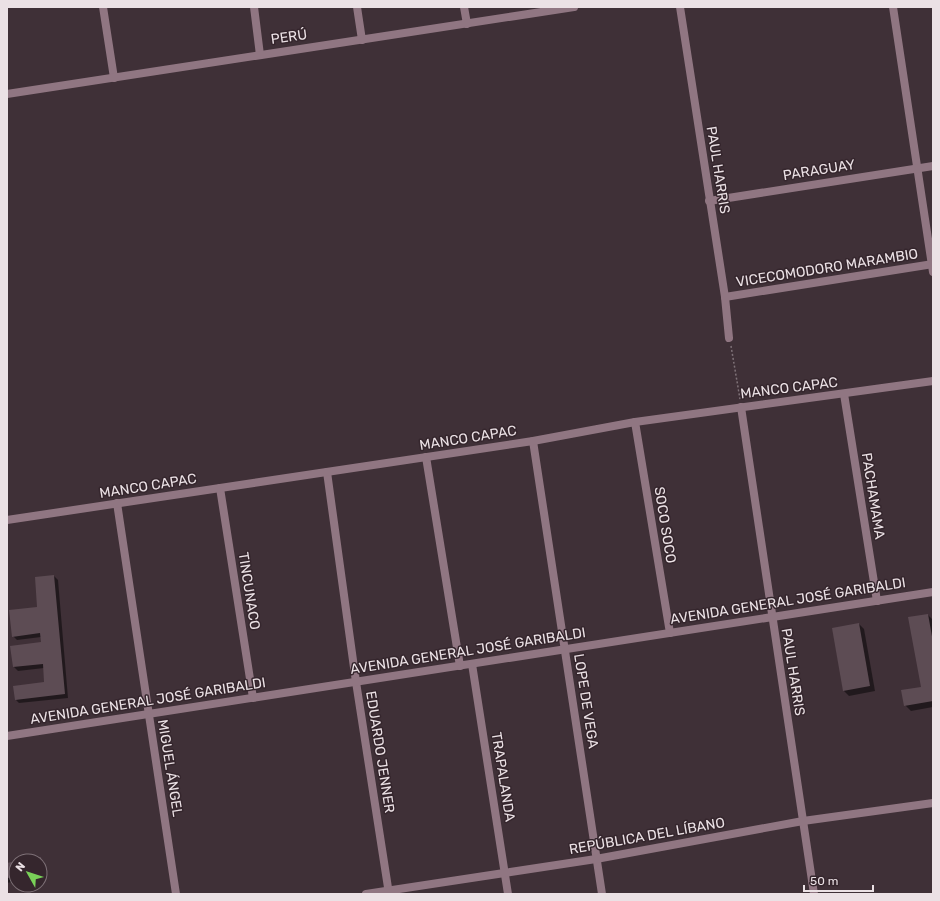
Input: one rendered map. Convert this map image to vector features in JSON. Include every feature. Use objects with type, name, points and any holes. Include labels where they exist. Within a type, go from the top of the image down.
[{"type":"street","points":[[103,7],[114,78]]},
{"type":"street","points":[[254,7],[260,55]]},
{"type":"street","points":[[357,7],[362,40]]},
{"type":"street","points":[[464,7],[467,24]]},
{"type":"street","name":"PERÚ","points":[[7,94],[573,7]]},
{"type":"street","name":"PAUL HARRIS","points":[[680,7],[725,297],[729,338]]},
{"type":"street","points":[[892,7],[933,267]]},
{"type":"street","name":"PARAGUAY","points":[[709,201],[933,166]]},
{"type":"street","name":"VICECOMODORO MARAMBIO","points":[[725,297],[933,267]]},
{"type":"street","name":"MANCO CAPAC","points":[[7,520],[533,441],[636,422],[933,381]]},
{"type":"street","name":"PACHAMAMA","points":[[844,394],[877,601]]},
{"type":"street","name":"PAUL HARRIS","points":[[741,407],[814,894]]},
{"type":"street","name":"SOCO SOCO","points":[[636,422],[670,633]]},
{"type":"street","name":"LOPE DE VEGA","points":[[533,441],[602,894]]},
{"type":"street","points":[[426,457],[460,666]]},
{"type":"street","name":"EDUARDO JENNER","points":[[327,472],[356,682],[389,892]]},
{"type":"street","name":"TINCUNACO","points":[[220,488],[253,698]]},
{"type":"street","name":"MIGUEL ÁNGEL","points":[[117,503],[176,894]]},
{"type":"street","name":"AVENIDA GENERAL JOSÉ GARIBALDI","points":[[7,736],[933,592]]},
{"type":"street","name":"TRAPALANDA","points":[[472,664],[508,894]]},
{"type":"street","name":"REPÚBLICA DEL LÍBANO","points":[[366,894],[389,892],[596,859],[803,821],[933,803]]},
{"type":"path","points":[[729,338],[741,407]]},
{"type":"building","points":[[54,575],[65,694],[15,700],[13,686],[44,682],[43,664],[13,667],[10,646],[41,642],[40,633],[12,637],[9,610],[37,607],[35,577]]},
{"type":"building","points":[[928,614],[933,642],[933,701],[904,706],[901,690],[921,687],[908,617]]},
{"type":"building","points":[[859,623],[870,686],[843,691],[832,628]]},
{"type":"building","points":[[7,863],[8,863],[7,878]]}]
